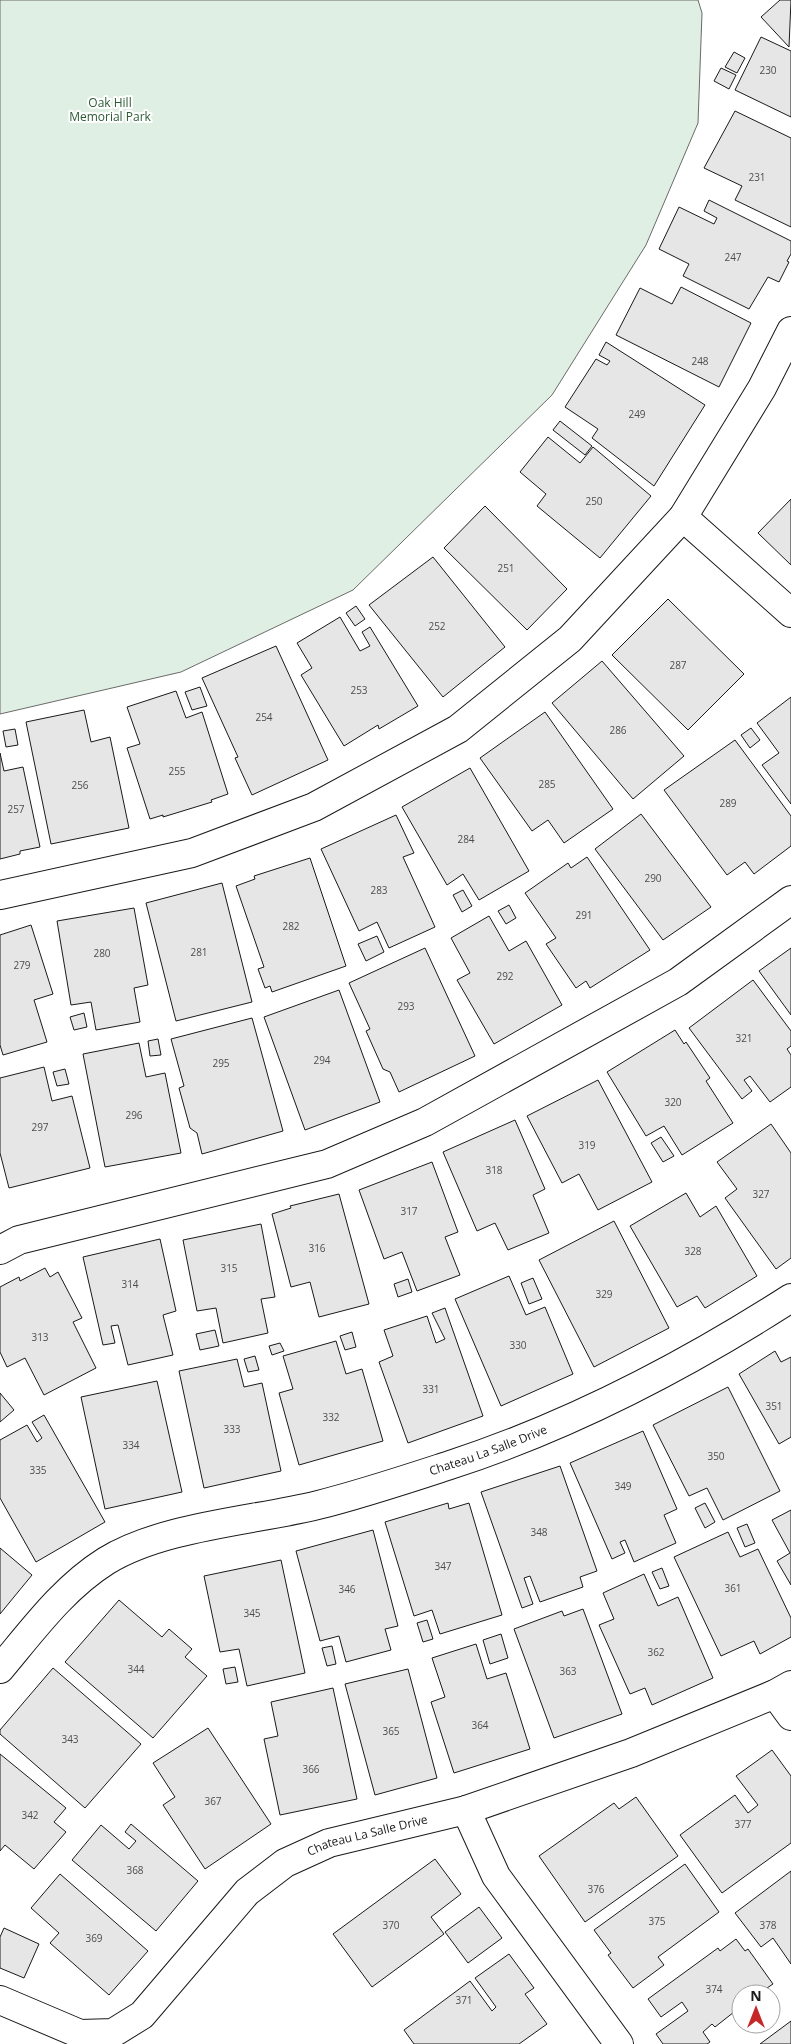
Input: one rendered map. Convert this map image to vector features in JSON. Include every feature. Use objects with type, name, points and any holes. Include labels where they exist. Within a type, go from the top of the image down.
[{"type":"street","points":[[0,895],[192,853],[314,807],[458,729],[570,639],[683,516],[762,388],[791,331]]},
{"type":"street","points":[[683,516],[791,613]]},
{"type":"street","points":[[0,1250],[19,1240],[328,1164],[426,1122],[678,982],[791,900]]},
{"type":"street","name":"Chateau La Salle Drive","points":[[0,1669],[62,1596],[106,1561],[154,1541],[318,1505],[461,1461],[579,1415],[727,1339],[791,1298]]},
{"type":"street","points":[[783,1689],[791,1716]]},
{"type":"street","name":"Chateau La Salle Drive","points":[[0,2000],[80,2034],[112,2033],[142,2015],[247,1892],[285,1863],[328,1843],[466,1810],[631,1753],[783,1689]]},
{"type":"street","points":[[466,1810],[496,1876],[618,2044]]},
{"type":"green space","name":"Oak Hill Memorial Park","points":[[0,0],[698,0],[702,13],[698,123],[646,245],[552,395],[353,590],[181,672],[0,714]]},
{"type":"building","points":[[780,0],[791,0],[789,47],[761,17]]},
{"type":"building","points":[[761,37],[791,51],[791,117],[735,90]]},
{"type":"building","points":[[734,52],[745,58],[737,73],[725,67]]},
{"type":"building","points":[[721,68],[736,75],[729,89],[714,81]]},
{"type":"building","points":[[735,111],[791,138],[791,227],[735,200],[742,186],[704,168]]},
{"type":"building","points":[[709,200],[791,241],[791,254],[787,261],[789,262],[779,282],[768,277],[749,309],[683,276],[689,264],[659,249],[679,207],[714,224],[717,218],[704,211]]},
{"type":"building","points":[[681,287],[751,323],[719,387],[616,335],[640,288],[672,304]]},
{"type":"building","points":[[606,342],[705,405],[654,486],[592,438],[598,429],[565,407],[596,359],[607,365],[610,361],[599,355]]},
{"type":"building","points":[[560,421],[592,446],[585,455],[553,430]]},
{"type":"building","points":[[548,437],[580,463],[593,447],[651,496],[600,558],[537,506],[546,494],[520,472]]},
{"type":"building","points":[[791,499],[791,565],[758,533]]},
{"type":"building","points":[[485,506],[567,589],[527,630],[444,548]]},
{"type":"building","points":[[433,557],[505,647],[443,697],[369,605]]},
{"type":"building","points":[[668,599],[744,674],[688,730],[612,655]]},
{"type":"building","points":[[356,606],[365,619],[355,626],[346,613]]},
{"type":"building","points":[[340,617],[360,651],[370,646],[362,632],[370,627],[418,706],[379,729],[378,725],[344,746],[301,675],[312,668],[297,643]]},
{"type":"building","points":[[276,646],[328,760],[252,795],[235,758],[238,757],[202,678]]},
{"type":"building","points":[[602,661],[684,756],[633,799],[552,703]]},
{"type":"building","points":[[200,687],[207,706],[192,710],[185,692]]},
{"type":"building","points":[[176,691],[186,718],[202,712],[228,794],[211,800],[212,802],[163,817],[163,815],[150,819],[127,748],[140,744],[127,707]]},
{"type":"building","points":[[791,697],[791,804],[762,765],[779,753],[757,723]]},
{"type":"building","points":[[84,710],[91,742],[110,737],[129,828],[51,844],[26,722]]},
{"type":"building","points":[[545,712],[613,809],[564,843],[548,820],[532,831],[480,758]]},
{"type":"building","points":[[751,728],[760,740],[750,748],[741,735]]},
{"type":"building","points":[[15,729],[18,745],[6,747],[3,731]]},
{"type":"building","points":[[735,740],[791,816],[791,846],[754,874],[745,862],[727,875],[664,790]]},
{"type":"building","points":[[0,753],[4,771],[23,767],[40,847],[20,851],[20,854],[0,859]]},
{"type":"building","points":[[470,768],[529,871],[479,900],[463,874],[447,885],[402,807]]},
{"type":"building","points":[[641,814],[711,907],[663,940],[595,849]]},
{"type":"building","points":[[396,815],[414,853],[403,857],[435,927],[389,948],[377,922],[359,931],[321,849]]},
{"type":"building","points":[[587,857],[650,950],[590,988],[586,981],[576,988],[546,944],[556,938],[525,893],[568,863],[571,868]]},
{"type":"building","points":[[310,858],[346,966],[272,992],[270,986],[265,988],[258,969],[264,967],[236,886],[255,879],[254,876]]},
{"type":"building","points":[[222,883],[252,1002],[176,1021],[146,903]]},
{"type":"building","points":[[463,890],[472,906],[462,912],[453,895]]},
{"type":"building","points":[[509,905],[516,918],[506,924],[498,911]]},
{"type":"building","points":[[134,908],[148,985],[134,988],[140,1022],[96,1030],[91,1002],[71,1005],[57,921]]},
{"type":"building","points":[[489,916],[509,951],[526,941],[562,1005],[494,1044],[457,980],[470,973],[451,938]]},
{"type":"building","points":[[31,925],[53,994],[34,1000],[47,1042],[3,1055],[0,1045],[0,935]]},
{"type":"building","points":[[377,936],[384,952],[366,961],[358,944]]},
{"type":"building","points":[[425,948],[475,1056],[399,1092],[390,1072],[383,1069],[366,1031],[370,1029],[349,983]]},
{"type":"building","points":[[791,948],[791,1015],[759,971]]},
{"type":"building","points":[[753,980],[791,1031],[791,1046],[787,1049],[791,1055],[791,1087],[770,1102],[750,1076],[744,1080],[752,1091],[742,1099],[689,1028]]},
{"type":"building","points":[[339,990],[380,1102],[305,1130],[264,1017]]},
{"type":"building","points":[[84,1013],[87,1027],[74,1030],[70,1017]]},
{"type":"building","points":[[252,1018],[283,1131],[202,1154],[197,1133],[190,1128],[179,1088],[184,1086],[171,1039]]},
{"type":"building","points":[[675,1030],[684,1044],[686,1042],[710,1078],[706,1081],[733,1123],[682,1155],[664,1126],[646,1136],[607,1072]]},
{"type":"building","points":[[158,1039],[161,1055],[150,1056],[148,1041]]},
{"type":"building","points":[[139,1043],[146,1077],[165,1073],[181,1153],[105,1167],[83,1054]]},
{"type":"building","points":[[44,1067],[52,1101],[72,1096],[90,1168],[9,1188],[0,1153],[0,1078]]},
{"type":"building","points":[[65,1069],[69,1084],[57,1086],[53,1072]]},
{"type":"building","points":[[598,1080],[652,1182],[598,1210],[579,1174],[562,1183],[527,1116]]},
{"type":"building","points":[[515,1120],[545,1189],[533,1195],[549,1233],[508,1250],[495,1223],[477,1231],[443,1152]]},
{"type":"building","points":[[771,1124],[791,1153],[791,1258],[776,1269],[725,1198],[737,1189],[717,1162]]},
{"type":"building","points":[[661,1137],[674,1156],[663,1162],[651,1143]]},
{"type":"building","points":[[432,1162],[458,1232],[445,1237],[460,1275],[417,1291],[402,1252],[384,1259],[359,1190]]},
{"type":"building","points":[[686,1193],[700,1217],[716,1206],[757,1276],[705,1308],[697,1296],[677,1307],[630,1226]]},
{"type":"building","points":[[339,1194],[369,1304],[319,1317],[310,1282],[291,1287],[272,1214],[291,1208],[290,1206]]},
{"type":"building","points":[[614,1221],[669,1328],[594,1367],[539,1260]]},
{"type":"building","points":[[261,1224],[275,1297],[261,1299],[268,1333],[223,1343],[216,1308],[197,1311],[183,1240]]},
{"type":"building","points":[[160,1239],[176,1311],[163,1315],[173,1355],[128,1365],[118,1325],[111,1326],[115,1343],[103,1345],[83,1257]]},
{"type":"building","points":[[45,1268],[50,1277],[58,1272],[82,1318],[73,1322],[96,1368],[44,1395],[25,1358],[7,1367],[0,1352],[0,1287],[19,1277],[20,1281]]},
{"type":"building","points":[[509,1276],[526,1315],[545,1307],[573,1374],[501,1406],[455,1299]]},
{"type":"building","points":[[533,1278],[542,1299],[529,1304],[521,1283]]},
{"type":"building","points":[[408,1279],[412,1292],[398,1297],[394,1284]]},
{"type":"building","points":[[445,1308],[483,1416],[408,1443],[379,1362],[393,1356],[384,1330],[427,1316],[436,1343],[445,1339],[432,1313]]},
{"type":"building","points":[[215,1330],[219,1346],[200,1350],[196,1334]]},
{"type":"building","points":[[352,1332],[356,1347],[345,1350],[340,1336]]},
{"type":"building","points":[[336,1341],[346,1374],[362,1369],[383,1441],[299,1465],[279,1393],[293,1389],[283,1356]]},
{"type":"building","points":[[280,1343],[284,1351],[272,1355],[269,1346]]},
{"type":"building","points":[[775,1351],[781,1362],[791,1357],[791,1437],[779,1444],[739,1374]]},
{"type":"building","points":[[255,1356],[259,1370],[248,1372],[244,1359]]},
{"type":"building","points":[[237,1359],[244,1387],[262,1383],[281,1471],[204,1488],[179,1371]]},
{"type":"building","points":[[157,1381],[182,1492],[105,1509],[81,1397]]},
{"type":"building","points":[[728,1387],[780,1491],[723,1520],[707,1488],[689,1496],[653,1425]]},
{"type":"building","points":[[0,1393],[14,1410],[0,1422]]},
{"type":"building","points":[[44,1415],[105,1522],[36,1562],[0,1498],[0,1440],[27,1425],[37,1442],[42,1438],[32,1422]]},
{"type":"building","points":[[643,1431],[677,1509],[664,1515],[676,1543],[634,1562],[625,1540],[620,1542],[625,1553],[612,1559],[570,1463]]},
{"type":"building","points":[[560,1466],[597,1571],[580,1577],[583,1587],[540,1602],[530,1576],[524,1578],[533,1604],[522,1608],[481,1492]]},
{"type":"building","points":[[448,1503],[449,1509],[469,1503],[502,1615],[440,1634],[432,1610],[414,1616],[385,1522]]},
{"type":"building","points":[[705,1503],[715,1522],[705,1528],[695,1508]]},
{"type":"building","points":[[791,1510],[791,1585],[777,1561],[790,1553],[772,1520]]},
{"type":"building","points":[[747,1524],[755,1543],[745,1547],[737,1528]]},
{"type":"building","points":[[373,1530],[398,1626],[385,1629],[391,1650],[346,1662],[339,1636],[320,1641],[296,1551]]},
{"type":"building","points":[[728,1532],[740,1557],[758,1549],[791,1618],[791,1637],[760,1654],[754,1641],[721,1656],[674,1557]]},
{"type":"building","points":[[0,1548],[32,1575],[0,1614]]},
{"type":"building","points":[[281,1560],[305,1673],[247,1686],[239,1649],[220,1652],[204,1576]]},
{"type":"building","points":[[662,1568],[669,1586],[660,1589],[652,1572]]},
{"type":"building","points":[[644,1574],[658,1606],[678,1597],[713,1678],[652,1705],[645,1688],[630,1694],[599,1625],[614,1619],[603,1593]]},
{"type":"building","points":[[119,1600],[162,1637],[169,1629],[192,1649],[185,1657],[207,1676],[153,1738],[65,1662]]},
{"type":"building","points":[[583,1609],[622,1714],[554,1738],[514,1629],[562,1611],[564,1616]]},
{"type":"building","points":[[427,1620],[433,1639],[423,1642],[417,1623]]},
{"type":"building","points":[[501,1634],[508,1658],[490,1664],[483,1640]]},
{"type":"building","points":[[476,1644],[487,1679],[506,1673],[530,1749],[454,1773],[431,1702],[445,1697],[432,1658]]},
{"type":"building","points":[[332,1646],[336,1664],[327,1666],[322,1648]]},
{"type":"building","points":[[235,1667],[238,1682],[226,1684],[223,1669]]},
{"type":"building","points":[[53,1668],[141,1744],[85,1808],[0,1734],[0,1730]]},
{"type":"building","points":[[408,1669],[437,1778],[375,1795],[345,1684]]},
{"type":"building","points":[[333,1688],[357,1799],[280,1815],[264,1739],[278,1736],[271,1702]]},
{"type":"building","points":[[208,1728],[271,1824],[205,1869],[163,1805],[175,1797],[153,1763]]},
{"type":"building","points":[[772,1750],[791,1776],[791,1843],[722,1893],[680,1835],[735,1795],[748,1813],[758,1805],[736,1776]]},
{"type":"building","points":[[0,1754],[66,1808],[54,1822],[66,1832],[34,1869],[5,1845],[0,1851]]},
{"type":"building","points":[[636,1797],[678,1856],[585,1922],[539,1856],[614,1803],[619,1809]]},
{"type":"building","points":[[131,1824],[198,1881],[156,1931],[72,1860],[101,1825],[129,1849],[136,1841],[125,1832]]},
{"type":"building","points":[[435,1859],[461,1894],[431,1917],[444,1934],[372,1987],[333,1934]]},
{"type":"building","points":[[685,1864],[719,1912],[658,1957],[664,1965],[633,1988],[608,1955],[611,1953],[594,1930]]},
{"type":"building","points":[[791,1871],[791,1964],[773,1938],[761,1947],[735,1913]]},
{"type":"building","points":[[60,1874],[148,1951],[109,1995],[50,1943],[59,1933],[31,1908]]},
{"type":"building","points":[[479,1907],[502,1938],[468,1963],[445,1932]]},
{"type":"building","points":[[4,1928],[39,1944],[24,1978],[0,1968],[0,1937]]},
{"type":"building","points":[[736,1939],[745,1951],[748,1949],[773,1984],[731,1984],[731,2014],[715,2027],[712,2024],[703,2032],[710,2042],[707,2044],[663,2044],[656,2034],[688,2011],[682,2002],[661,2017],[648,1999],[718,1948],[720,1951]]},
{"type":"building","points":[[509,1954],[534,1988],[525,1994],[547,2024],[519,2044],[414,2044],[404,2030],[470,1981],[492,2011],[496,2007],[475,1978]]},
{"type":"building","points":[[791,2021],[791,2044],[760,2044],[773,2034],[781,2034],[781,2028]]}]
